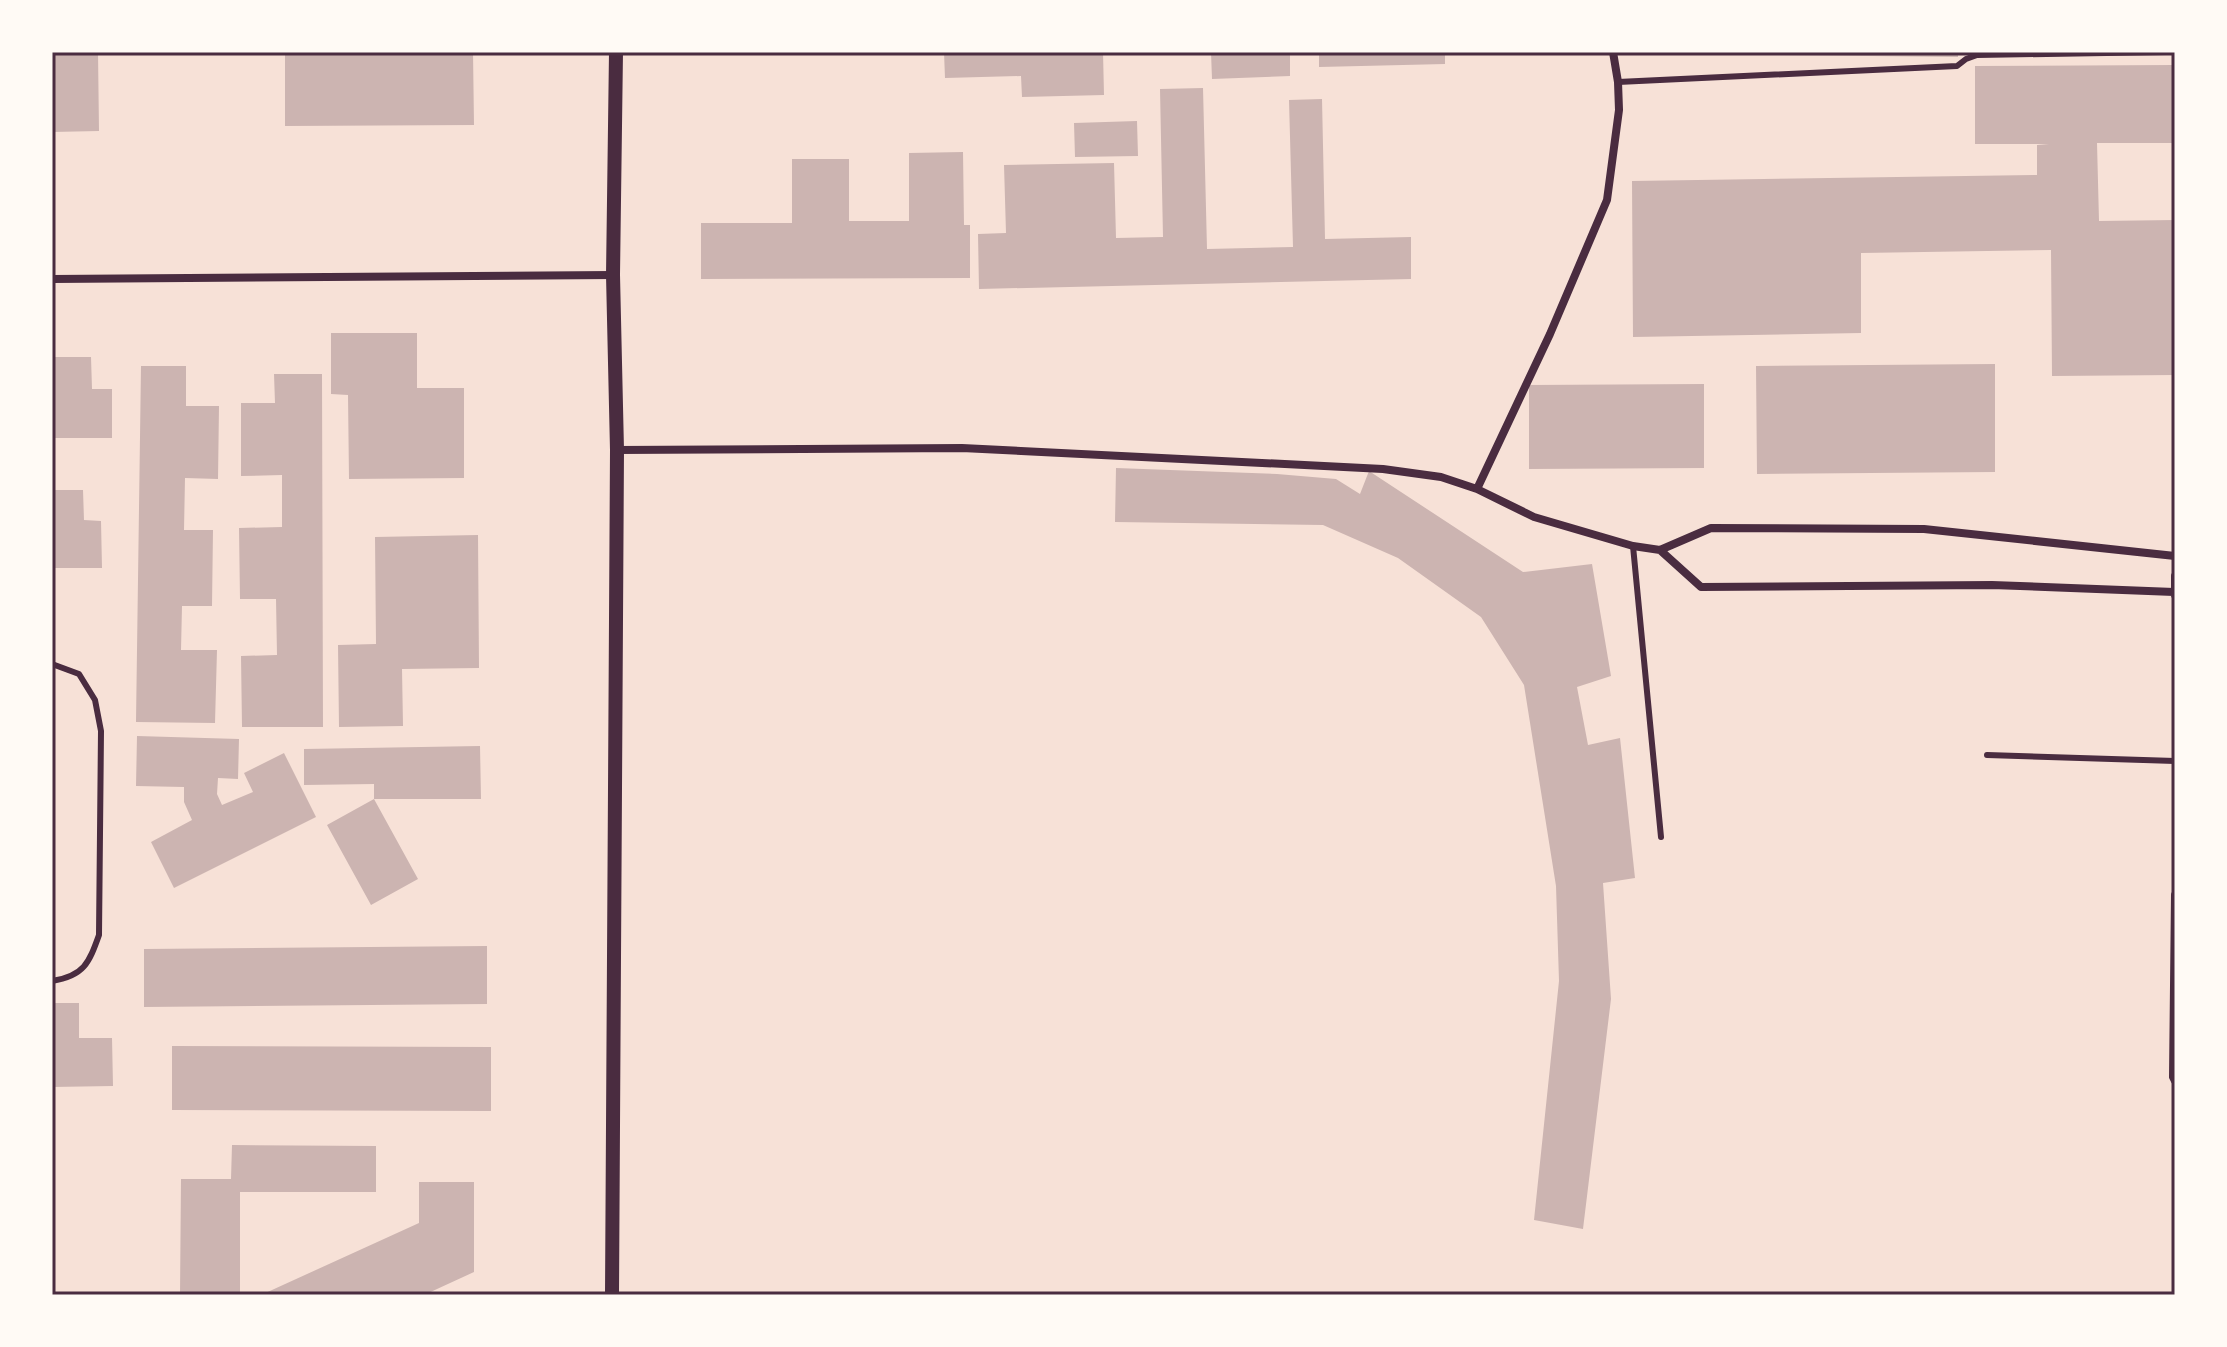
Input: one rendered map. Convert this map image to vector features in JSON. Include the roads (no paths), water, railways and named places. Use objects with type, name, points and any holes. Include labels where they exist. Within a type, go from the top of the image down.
[{"type":"street","points":[[612,1295],[616,52]]},
{"type":"street","points":[[1477,489],[1550,334],[1607,200],[1619,110],[1613,52]]},
{"type":"street","points":[[52,279],[613,275]]},
{"type":"street","points":[[617,450],[962,448],[1383,469],[1441,477],[1477,489],[1534,517],[1633,546],[1660,550],[1711,528],[1924,529],[2175,556]]},
{"type":"street","points":[[1660,550],[1701,587],[1992,585],[2174,593],[2175,576]]},
{"type":"street","points":[[2175,895],[2175,1081]]},
{"type":"lane","points":[[1618,82],[1957,66],[1977,55],[2166,52]]},
{"type":"lane","points":[[1633,546],[1661,837]]},
{"type":"lane","points":[[52,664],[79,674],[95,700],[101,731],[99,935],[90,962],[68,978],[52,981]]},
{"type":"lane","points":[[1987,755],[2175,761]]}]
